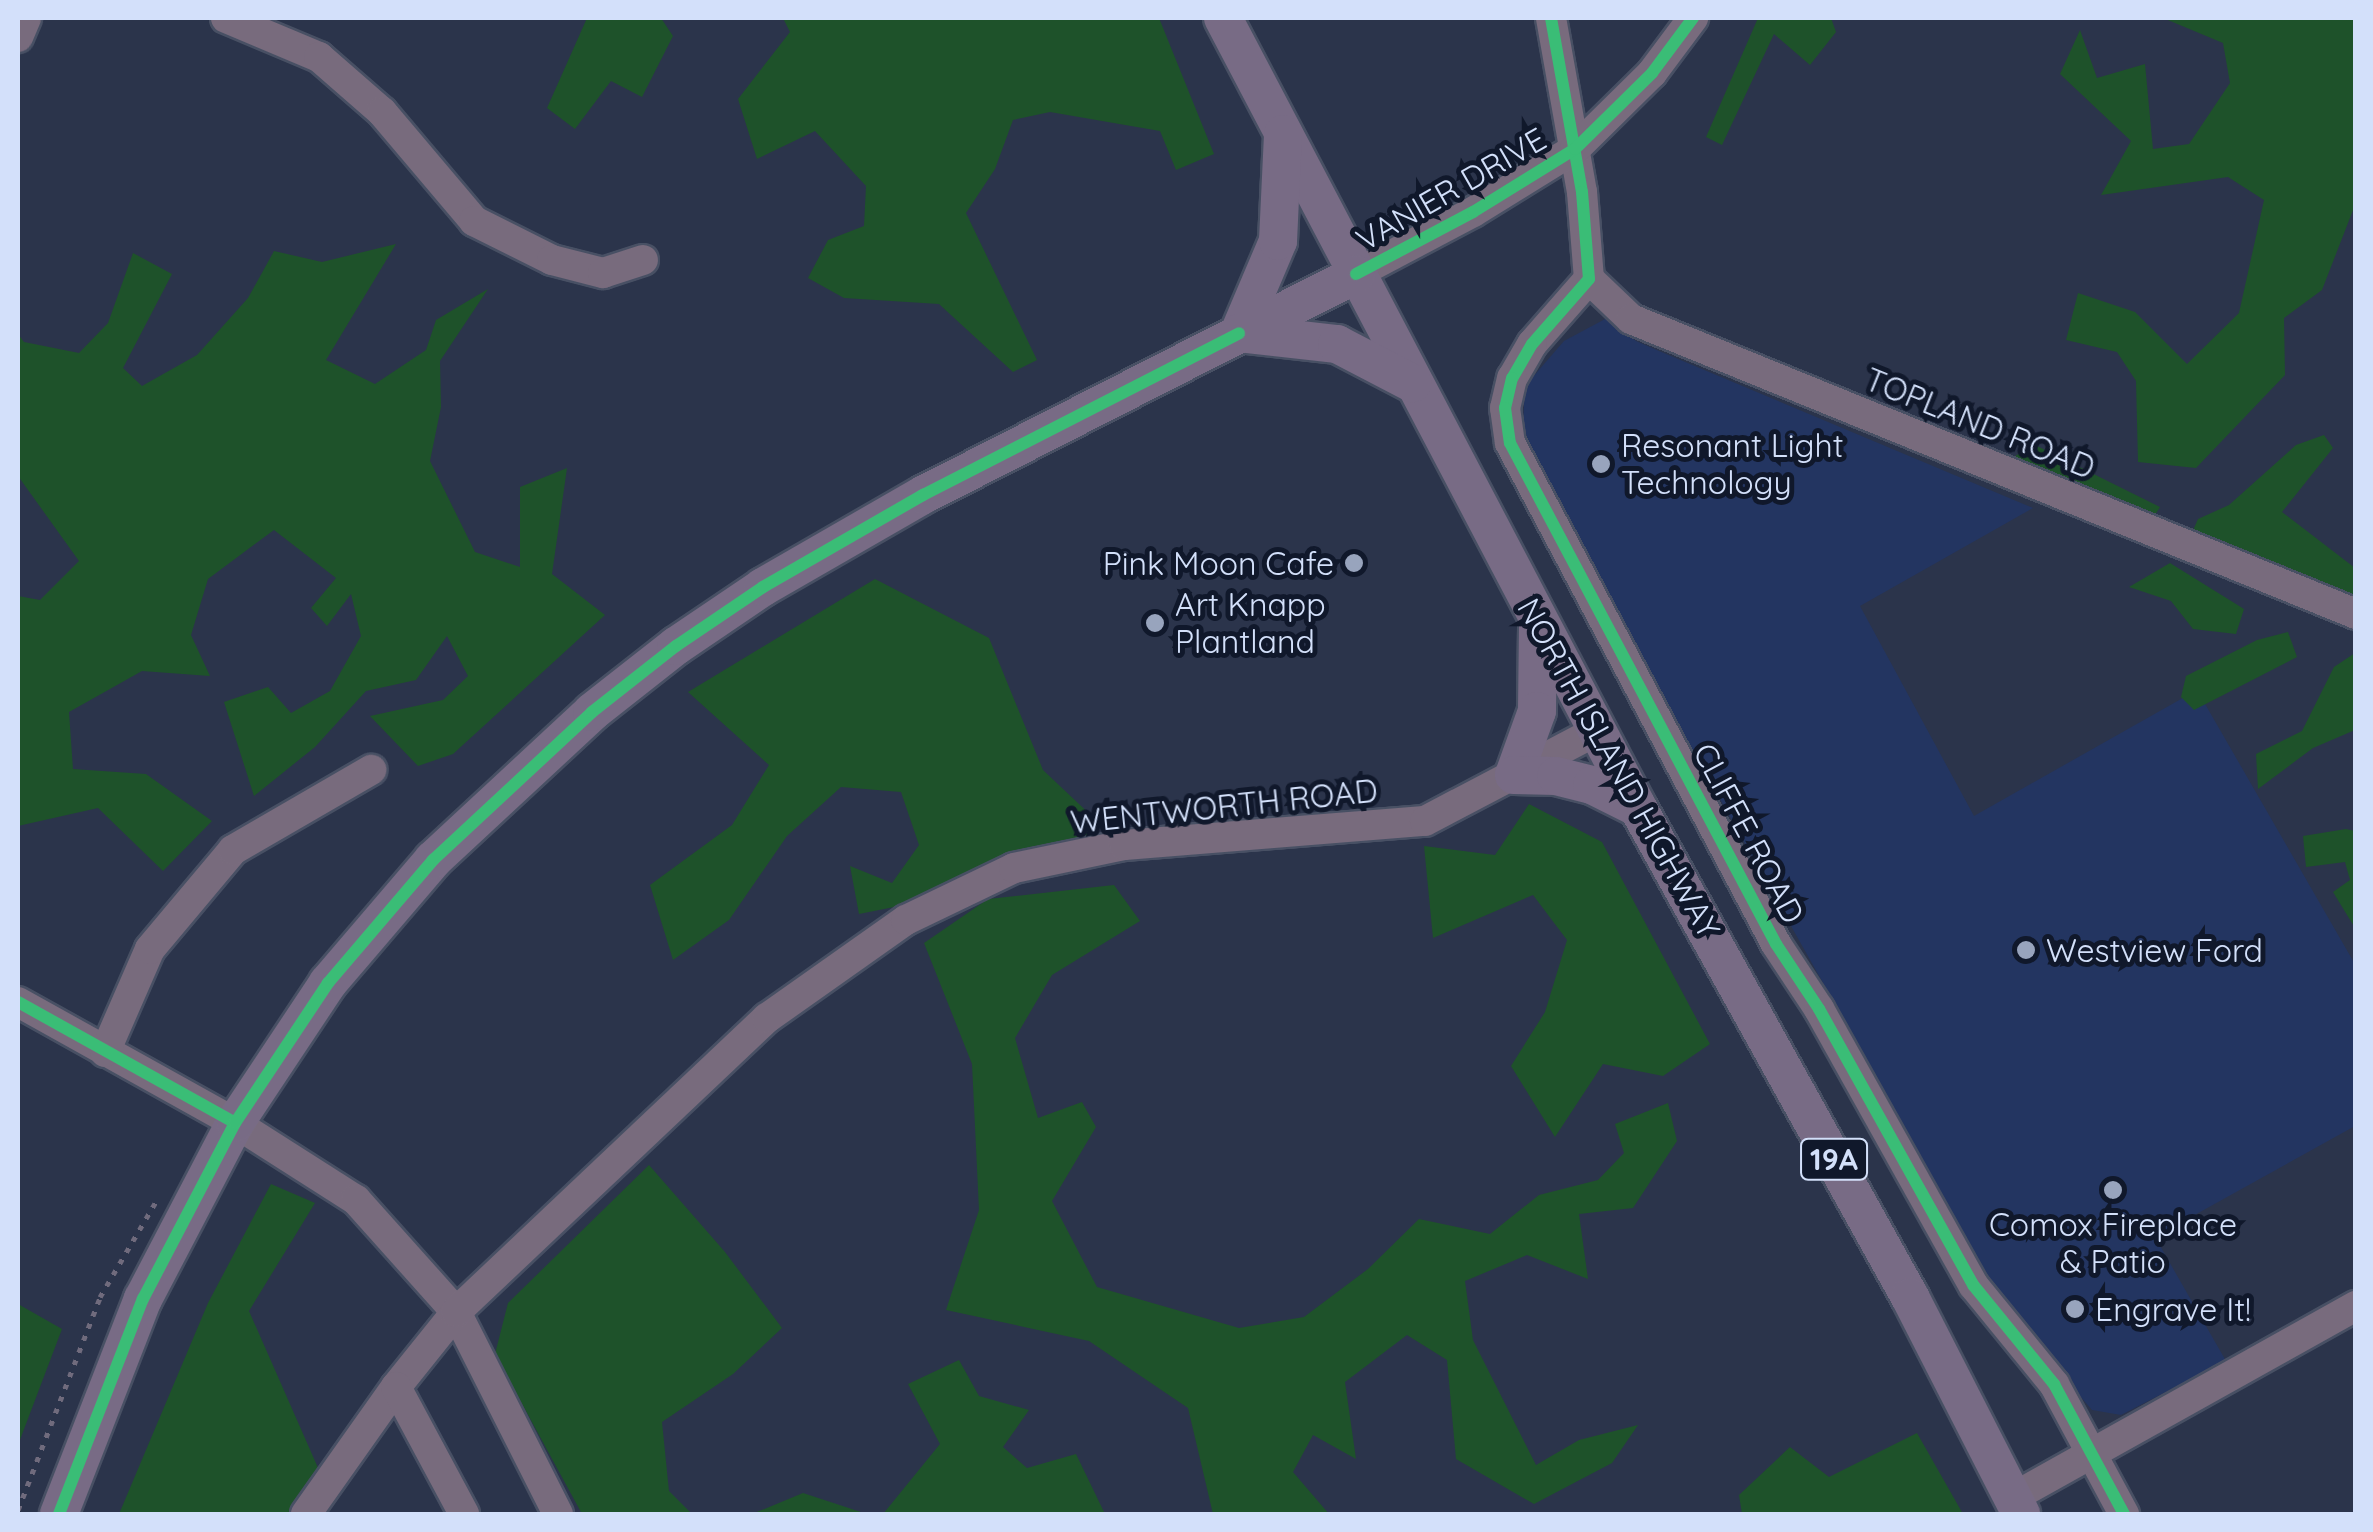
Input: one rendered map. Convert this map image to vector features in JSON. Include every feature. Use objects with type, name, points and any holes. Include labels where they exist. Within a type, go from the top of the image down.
[{"type":"main road","name":"NORTH ISLAND HIGHWAY","points":[[1223,18],[1638,808],[1910,1297],[2016,1506]]},
{"type":"main road","points":[[1238,333],[1278,241],[1283,132]]},
{"type":"main road","points":[[59,1514],[143,1299],[235,1123],[328,984],[433,860],[592,712],[763,586],[923,495],[1356,274]]},
{"type":"main road","points":[[1238,333],[1337,344],[1412,383]]},
{"type":"main road","points":[[1537,618],[1537,711],[1514,775],[1556,776],[1592,784],[1638,808]]},
{"type":"street","points":[[18,37],[26,18]]},
{"type":"street","points":[[226,18],[319,57],[382,112],[474,221],[552,260],[604,273],[644,260]]},
{"type":"street","points":[[1551,18],[1576,149],[1590,279]]},
{"type":"street","name":"VANIER DRIVE","points":[[1356,274],[1472,212],[1576,149],[1652,73],[1693,18]]},
{"type":"street","name":"TOPLAND ROAD","points":[[1590,279],[1631,320],[2356,614]]},
{"type":"street","name":"CLIFFE ROAD","points":[[1590,279],[1532,344],[1512,378],[1505,408],[1515,454],[1776,944],[1819,1009],[1974,1286],[2054,1384],[2124,1514]]},
{"type":"street","name":"WENTWORTH ROAD","points":[[306,1514],[396,1387],[456,1312],[767,1018],[906,920],[1014,868],[1124,845],[1424,821],[1598,730]]},
{"type":"street","points":[[105,1052],[150,949],[233,850],[370,770]]},
{"type":"street","points":[[18,1002],[235,1123],[356,1200],[456,1312],[558,1514]]},
{"type":"street","points":[[2016,1506],[2093,1454],[2356,1306]]},
{"type":"street","points":[[396,1387],[464,1514]]},
{"type":"shaded area","points":[[1607,318],[1636,341],[2033,508],[1860,606],[1974,816],[2197,690],[2356,966],[2355,1126],[2155,1237],[2226,1361],[2121,1415],[2092,1410],[2008,1313],[1540,478],[1523,425],[1525,386],[1564,341]]},
{"type":"green space","points":[[587,18],[661,18],[673,36],[642,97],[611,81],[575,129],[547,108]]},
{"type":"green space","points":[[783,18],[1159,18],[1214,154],[1176,170],[1160,131],[1050,112],[1013,120],[995,169],[966,213],[1037,360],[1013,372],[939,304],[844,298],[808,278],[828,240],[864,226],[866,186],[815,131],[757,159],[738,99],[790,32]]},
{"type":"green space","points":[[1758,18],[1831,18],[1836,32],[1810,65],[1774,34],[1722,145],[1706,137]]},
{"type":"green space","points":[[2163,18],[2355,18],[2355,205],[2322,290],[2284,318],[2285,375],[2196,468],[2138,462],[2136,381],[2117,352],[2066,340],[2078,293],[2135,312],[2187,364],[2239,313],[2264,200],[2228,177],[2101,195],[2131,141],[2060,74],[2080,30],[2097,78],[2145,64],[2153,149],[2189,144],[2230,83],[2223,43]]},
{"type":"green space","points":[[396,244],[326,360],[375,384],[426,350],[436,320],[488,289],[440,361],[441,407],[430,461],[475,552],[520,567],[520,487],[567,468],[552,574],[605,615],[453,754],[418,766],[370,716],[443,700],[468,676],[447,636],[416,680],[366,691],[315,747],[254,796],[224,702],[268,687],[291,713],[330,691],[361,636],[351,594],[327,626],[311,608],[336,578],[274,530],[208,579],[191,635],[210,676],[142,671],[69,712],[73,769],[146,774],[212,821],[163,871],[98,808],[18,826],[18,596],[40,600],[79,561],[18,476],[18,334],[24,342],[79,353],[108,323],[133,253],[172,274],[123,368],[142,386],[197,355],[248,298],[274,251],[322,262]]},
{"type":"green space","points":[[2324,435],[2333,448],[2282,512],[2355,568],[2355,628],[2183,553],[2198,519],[2229,505],[2296,445]]},
{"type":"green space","points":[[2035,445],[2160,507],[2141,537],[2008,460]]},
{"type":"green space","points":[[2170,563],[2244,609],[2236,634],[2193,629],[2171,601],[2129,587]]},
{"type":"green space","points":[[875,579],[989,638],[1043,770],[1097,821],[1083,852],[929,900],[859,914],[850,866],[892,883],[919,845],[901,792],[841,787],[787,836],[729,920],[673,960],[650,885],[732,825],[769,765],[688,692]]},
{"type":"green space","points":[[2288,632],[2297,657],[2194,710],[2181,697],[2186,676],[2257,640]]},
{"type":"green space","points":[[2355,653],[2355,730],[2313,748],[2258,789],[2256,754],[2302,731],[2334,667]]},
{"type":"green space","points":[[1529,804],[1602,842],[1710,1044],[1663,1076],[1603,1064],[1555,1137],[1511,1066],[1545,1012],[1567,940],[1533,895],[1433,938],[1424,846],[1495,855]]},
{"type":"green space","points":[[2355,831],[2355,928],[2333,892],[2350,880],[2345,862],[2306,867],[2303,836]]},
{"type":"green space","points":[[1114,885],[1140,921],[1052,975],[1015,1038],[1038,1118],[1082,1102],[1096,1127],[1052,1201],[1097,1287],[1239,1328],[1304,1317],[1368,1269],[1419,1219],[1490,1234],[1539,1195],[1598,1180],[1624,1153],[1615,1124],[1668,1103],[1677,1141],[1633,1208],[1579,1214],[1588,1279],[1527,1255],[1465,1281],[1473,1340],[1536,1465],[1579,1440],[1638,1425],[1612,1463],[1534,1504],[1456,1459],[1447,1360],[1407,1335],[1345,1382],[1356,1459],[1313,1435],[1293,1472],[1329,1514],[1213,1514],[1188,1408],[1089,1341],[946,1310],[979,1210],[972,1064],[924,943],[988,899]]},
{"type":"green space","points":[[649,1165],[725,1252],[782,1328],[733,1374],[662,1422],[669,1491],[692,1514],[582,1514],[495,1354],[508,1303]]},
{"type":"green space","points":[[271,1184],[315,1203],[249,1311],[326,1486],[306,1514],[119,1514],[208,1303]]},
{"type":"green space","points":[[18,1304],[62,1329],[18,1445]]},
{"type":"green space","points":[[959,1360],[979,1396],[1029,1410],[1003,1447],[1027,1468],[1076,1454],[1105,1514],[883,1514],[940,1444],[908,1384]]},
{"type":"green space","points":[[1917,1433],[1963,1514],[1742,1514],[1739,1495],[1790,1447],[1829,1477]]},
{"type":"green space","points":[[803,1493],[867,1514],[752,1514]]},
{"type":"cycle path","points":[[1551,18],[1582,192],[1589,279],[1532,344],[1512,378],[1505,408],[1510,443],[1776,944],[1819,1009],[1974,1286],[2054,1384],[2124,1514]]},
{"type":"cycle path","points":[[1356,274],[1473,212],[1575,149],[1652,73],[1693,18]]},
{"type":"cycle path","points":[[59,1514],[143,1299],[235,1123],[328,983],[433,860],[592,712],[676,646],[763,587],[923,495],[1239,333]]},
{"type":"cycle path","points":[[18,1002],[235,1123]]},
{"type":"place","name":"Resonant Light Technology","points":[[1601,464]]},
{"type":"place","name":"Pink Moon Cafe","points":[[1354,563]]},
{"type":"place","name":"Art Knapp Plantland","points":[[1155,623]]},
{"type":"place","name":"Westview Ford","points":[[2026,950]]},
{"type":"place","name":"Comox Fireplace & Patio","points":[[2113,1190]]},
{"type":"place","name":"Engrave It!","points":[[2075,1309]]}]
